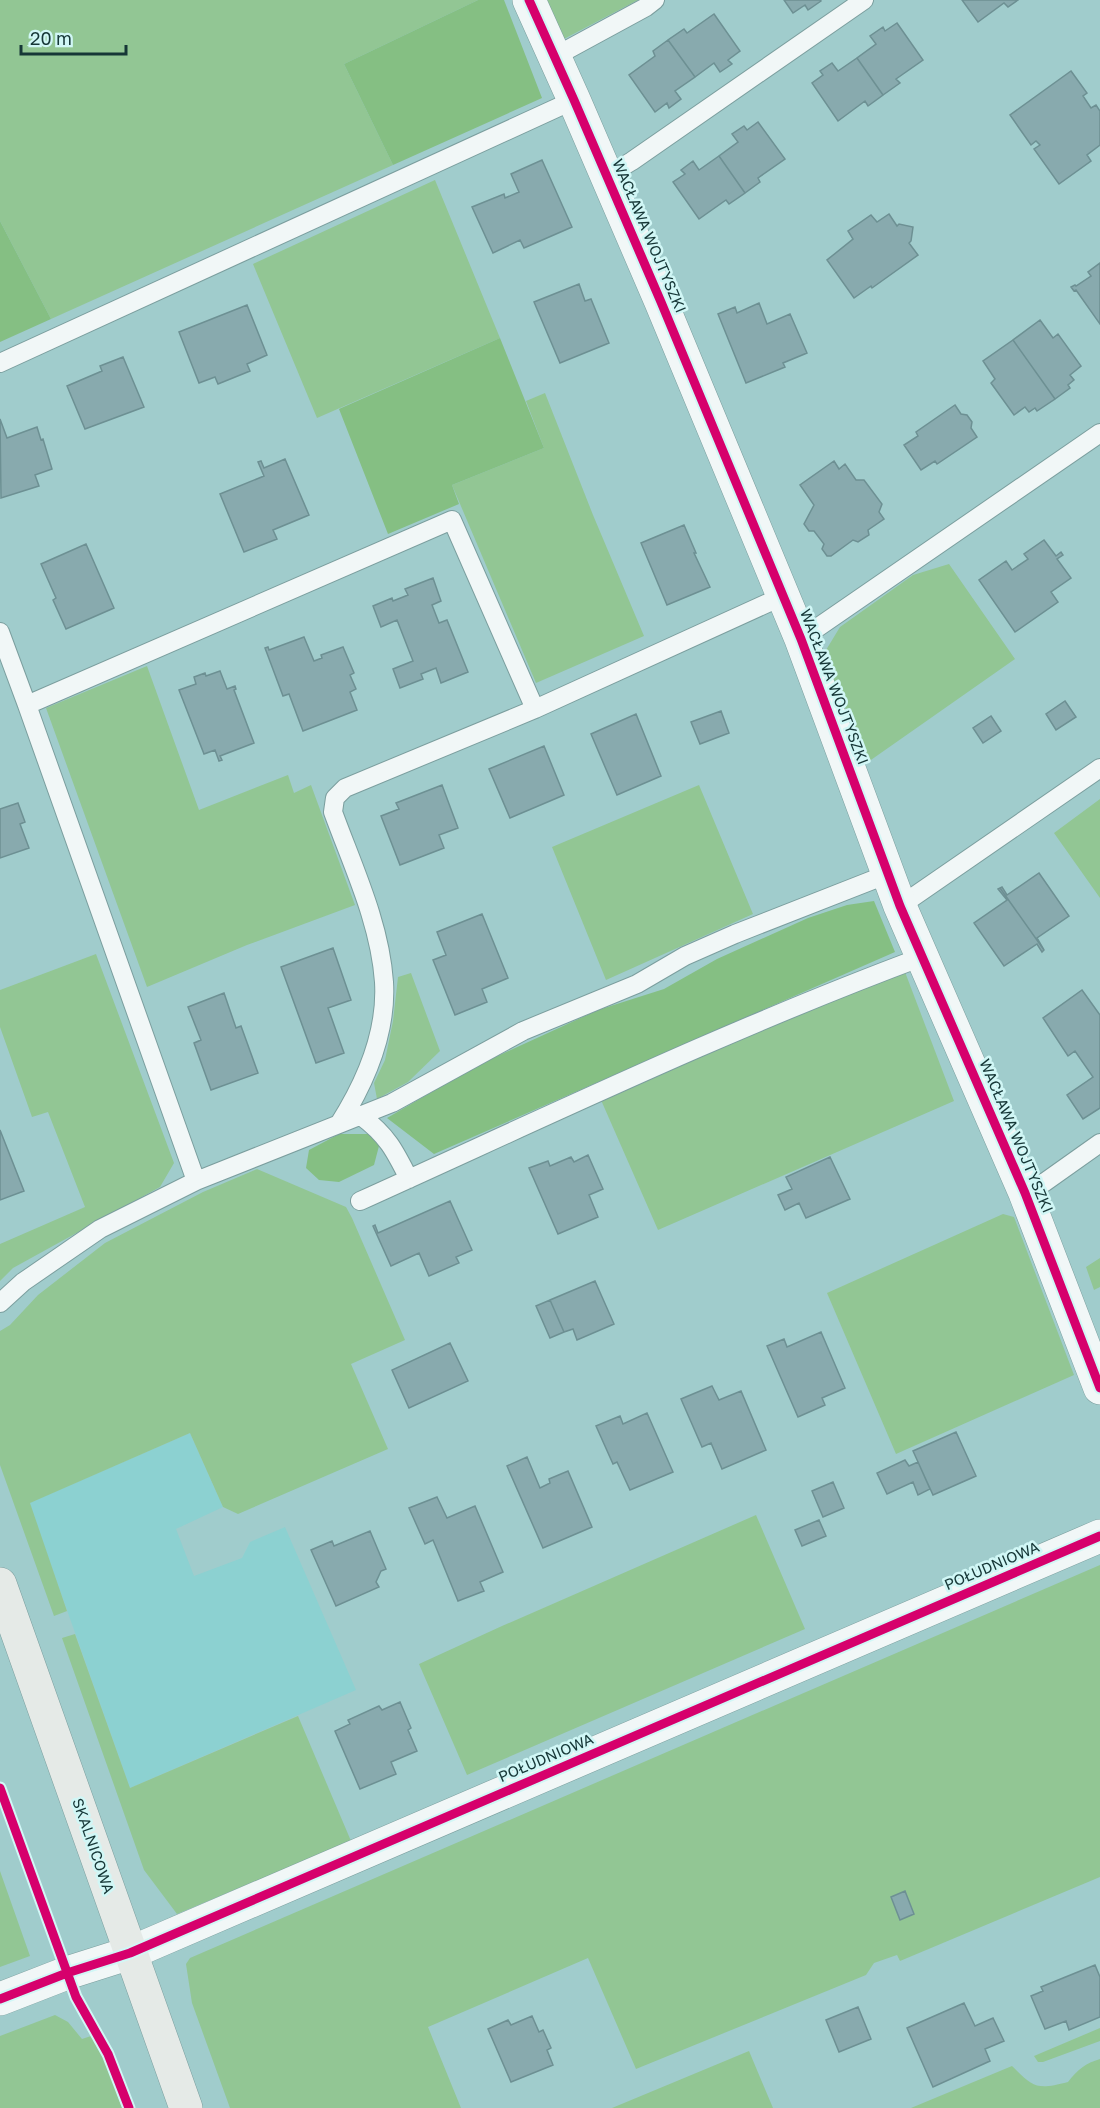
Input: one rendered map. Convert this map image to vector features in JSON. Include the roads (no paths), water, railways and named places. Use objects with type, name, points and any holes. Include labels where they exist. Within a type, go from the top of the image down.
[{"type":"street","name":"WACŁAWA WOJTYSZKI","points":[[529,0],[607,176],[801,639],[900,906],[1025,1193],[1100,1388]]},
{"type":"street","name":"POŁUDNIOWA","points":[[0,1999],[67,1973],[130,1953],[1100,1536]]},
{"type":"street","name":"SKALNICOWA","points":[[0,1584],[186,2108]]},
{"type":"lane","points":[[554,57],[655,0]]},
{"type":"lane","points":[[607,176],[864,0]]},
{"type":"lane","points":[[0,363],[574,100]]},
{"type":"lane","points":[[801,639],[1100,432]]},
{"type":"lane","points":[[27,705],[452,520],[535,709]]},
{"type":"lane","points":[[339,1124],[356,1098],[370,1063],[381,1028],[384,983],[376,935],[367,903],[333,812],[335,798],[345,788],[535,709],[783,596]]},
{"type":"lane","points":[[0,632],[196,1181]]},
{"type":"lane","points":[[900,906],[1100,768]]},
{"type":"lane","points":[[0,1303],[23,1282],[100,1229],[196,1181],[392,1103],[523,1031],[637,984],[686,956],[735,934],[888,874]]},
{"type":"lane","points":[[360,1201],[708,1044],[831,991],[922,957]]},
{"type":"lane","points":[[361,1116],[392,1144],[409,1179]]},
{"type":"lane","points":[[1025,1193],[1046,1182],[1100,1143]]}]
